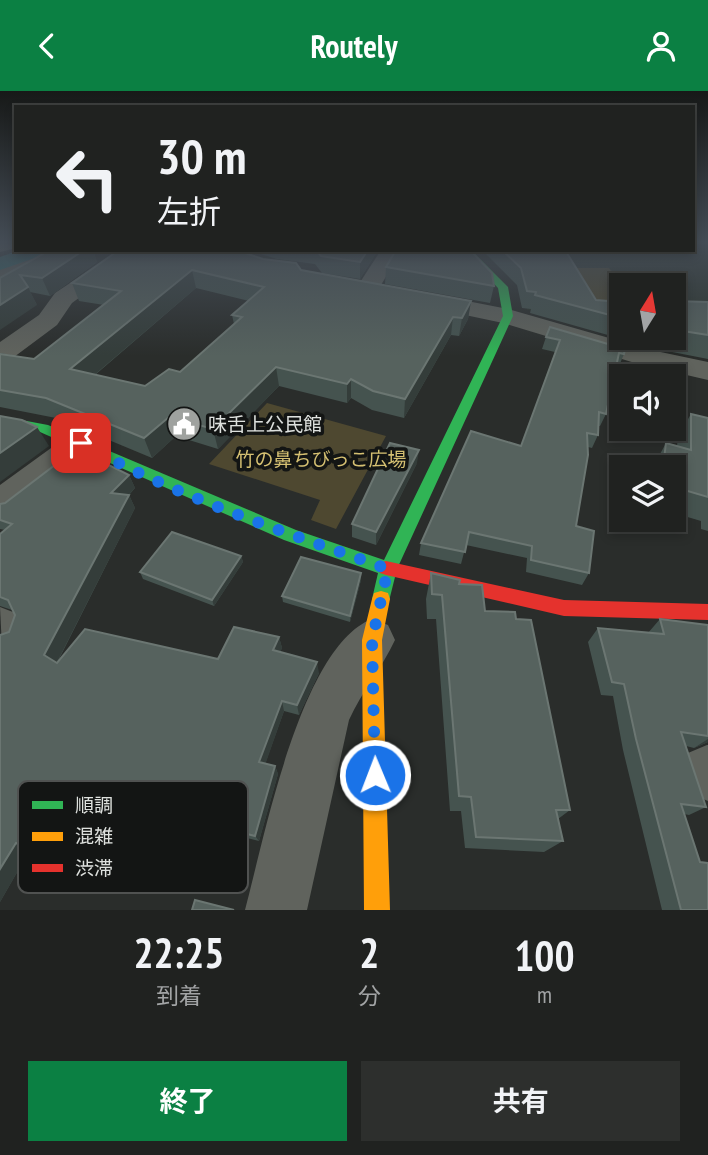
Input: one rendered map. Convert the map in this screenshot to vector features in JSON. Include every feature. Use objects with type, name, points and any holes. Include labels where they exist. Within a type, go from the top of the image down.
[{"type":"street","points":[[0,354],[48,320],[64,298],[90,280]]},
{"type":"street","points":[[363,280],[356,288],[508,316],[645,357],[708,371]]},
{"type":"street","points":[[377,910],[372,640],[388,569],[508,316],[503,287],[496,280]]},
{"type":"street","points":[[0,420],[43,428],[290,535],[388,569],[564,608],[708,612]]},
{"type":"street","points":[[0,504],[81,443]]},
{"type":"street","points":[[276,910],[324,717],[344,676],[372,640]]},
{"type":"shaded area","points":[[512,280],[609,280],[609,313],[527,310],[520,288]]},
{"type":"shaded area","points":[[686,280],[708,280],[708,318],[686,317]]},
{"type":"green space","points":[[583,280],[609,280],[609,303],[599,303]]},
{"type":"green space","name":"竹の鼻ちびっこ広場","points":[[267,403],[386,436],[336,529],[311,520],[320,500],[209,464]]},
{"type":"building","points":[[0,280],[23,280],[28,287],[0,305]]},
{"type":"building","points":[[76,280],[179,280],[70,369],[145,386],[169,369],[180,372],[242,317],[232,315],[264,287],[235,280],[357,280],[471,301],[462,318],[453,317],[405,399],[373,391],[351,379],[347,384],[276,367],[213,429],[169,417],[144,438],[46,398],[0,390],[0,354],[34,359],[121,291],[72,283]]},
{"type":"building","points":[[461,280],[493,280],[494,286]]},
{"type":"building","points":[[524,280],[584,280],[596,300],[609,301],[609,315],[535,295],[536,292],[527,291]]},
{"type":"building","points":[[686,301],[708,302],[708,335],[686,331]]},
{"type":"building","points":[[550,327],[609,344],[609,350],[625,350],[624,354],[619,353],[617,364],[609,364],[609,400],[606,414],[599,412],[598,435],[587,433],[588,455],[576,526],[594,531],[589,573],[531,560],[532,546],[469,532],[465,552],[421,543],[471,431],[521,446],[560,340],[546,337]]},
{"type":"building","points":[[691,414],[708,418],[708,497],[686,491],[686,455],[664,455],[666,443],[691,450]]},
{"type":"building","points":[[0,416],[22,420],[37,427],[0,453]]},
{"type":"building","points":[[390,443],[419,450],[376,532],[352,524]]},
{"type":"building","points":[[76,449],[129,475],[111,493],[129,495],[44,655],[57,663],[85,629],[218,659],[234,627],[279,637],[273,650],[317,662],[297,705],[282,701],[259,762],[275,766],[255,836],[248,834],[248,781],[18,781],[18,844],[0,869],[0,635],[9,632],[15,615],[8,600],[0,597],[0,534],[12,524],[0,520],[0,504],[5,503]]},
{"type":"building","points":[[172,532],[241,556],[212,600],[140,572]]},
{"type":"building","points":[[301,557],[361,573],[350,616],[282,596]]},
{"type":"building","points":[[431,573],[460,580],[459,584],[482,585],[485,611],[515,612],[516,619],[531,620],[570,810],[556,810],[563,841],[476,837],[471,797],[459,796],[442,595],[432,594]]},
{"type":"building","points":[[660,619],[708,625],[708,736],[681,732],[706,807],[681,804],[700,862],[708,863],[708,910],[681,910],[624,684],[612,682],[598,628],[664,634]]},
{"type":"building","points":[[195,900],[234,910],[192,910]]},
{"type":"traffic: fast","points":[[381,599],[388,569],[508,316],[503,287],[496,280]]},
{"type":"traffic: fast","points":[[0,420],[43,428],[290,535],[386,568]]},
{"type":"traffic: slow","points":[[377,910],[372,640],[381,599]]},
{"type":"traffic: jam","points":[[386,568],[564,608],[708,612]]},
{"type":"place","name":"味舌上公民館","points":[[184,424]]},
{"type":"route","points":[[81,443],[153,478],[290,535],[388,569],[372,640],[375,775]]}]
